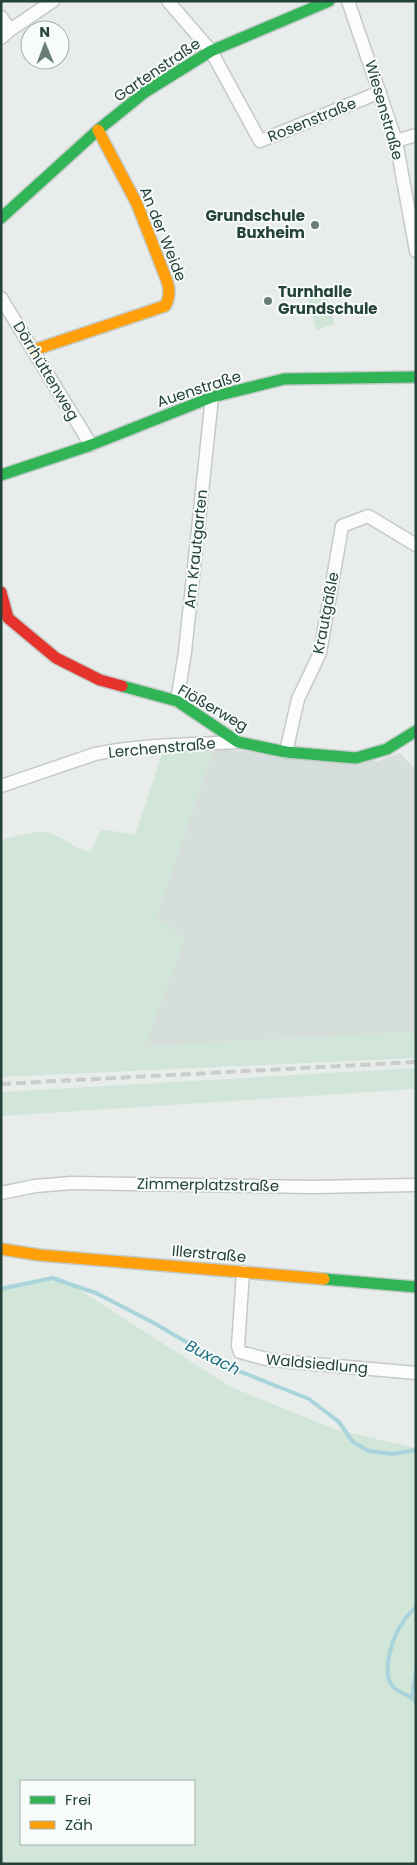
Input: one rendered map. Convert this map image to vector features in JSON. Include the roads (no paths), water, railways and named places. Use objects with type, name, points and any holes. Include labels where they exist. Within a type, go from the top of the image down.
[{"type":"street","points":[[1,16],[6,34],[53,1]]},
{"type":"street","name":"Rosenstraße","points":[[168,1],[211,51],[260,141],[380,92]]},
{"type":"street","name":"Gartenstraße","points":[[1,218],[98,130],[146,92],[211,51],[329,1]]},
{"type":"street","name":"Wiesenstraße","points":[[348,1],[396,141],[416,251]]},
{"type":"street","name":"An der Weide","points":[[34,350],[165,306],[169,300],[170,290],[167,281],[137,204],[98,130]]},
{"type":"street","points":[[396,141],[416,135]]},
{"type":"street","name":"Dörrhüttenweg","points":[[1,298],[91,445]]},
{"type":"street","name":"Auenstraße","points":[[1,475],[91,445],[212,397],[284,379],[416,377]]},
{"type":"street","name":"Am Krautgarten","points":[[177,701],[185,652],[212,397]]},
{"type":"street","name":"Krautgäßle","points":[[286,752],[298,699],[320,653],[342,526],[368,516],[416,545]]},
{"type":"street","name":"Flößerweg","points":[[1,592],[4,619],[56,658],[100,680],[177,701],[238,742],[286,752],[356,758],[387,749],[416,732]]},
{"type":"street","name":"Lerchenstraße","points":[[1,786],[95,754],[110,751],[173,745],[238,742]]},
{"type":"street","name":"Zimmerplatzstraße","points":[[1,1193],[35,1186],[72,1183],[312,1187],[416,1185]]},
{"type":"street","name":"Illerstraße","points":[[1,1249],[39,1255],[416,1286]]},
{"type":"street","name":"Waldsiedlung","points":[[243,1272],[238,1346],[240,1352],[270,1360],[416,1373]]},
{"type":"waterway","name":"Buxach","points":[[1,1289],[52,1278],[96,1293],[152,1322],[231,1368],[309,1399],[339,1422],[353,1442],[369,1451],[392,1454],[416,1450]]},
{"type":"waterway","name":"Buxach","points":[[416,1607],[399,1628],[392,1644],[388,1661],[391,1684],[416,1702]]},
{"type":"waterway","points":[[412,1697],[416,1670]]},
{"type":"railway","points":[[1,1084],[416,1062]]},
{"type":"place","name":"Grundschule Buxheim","points":[[315,225]]},
{"type":"place","name":"Turnhalle Grundschule","points":[[268,301]]}]
